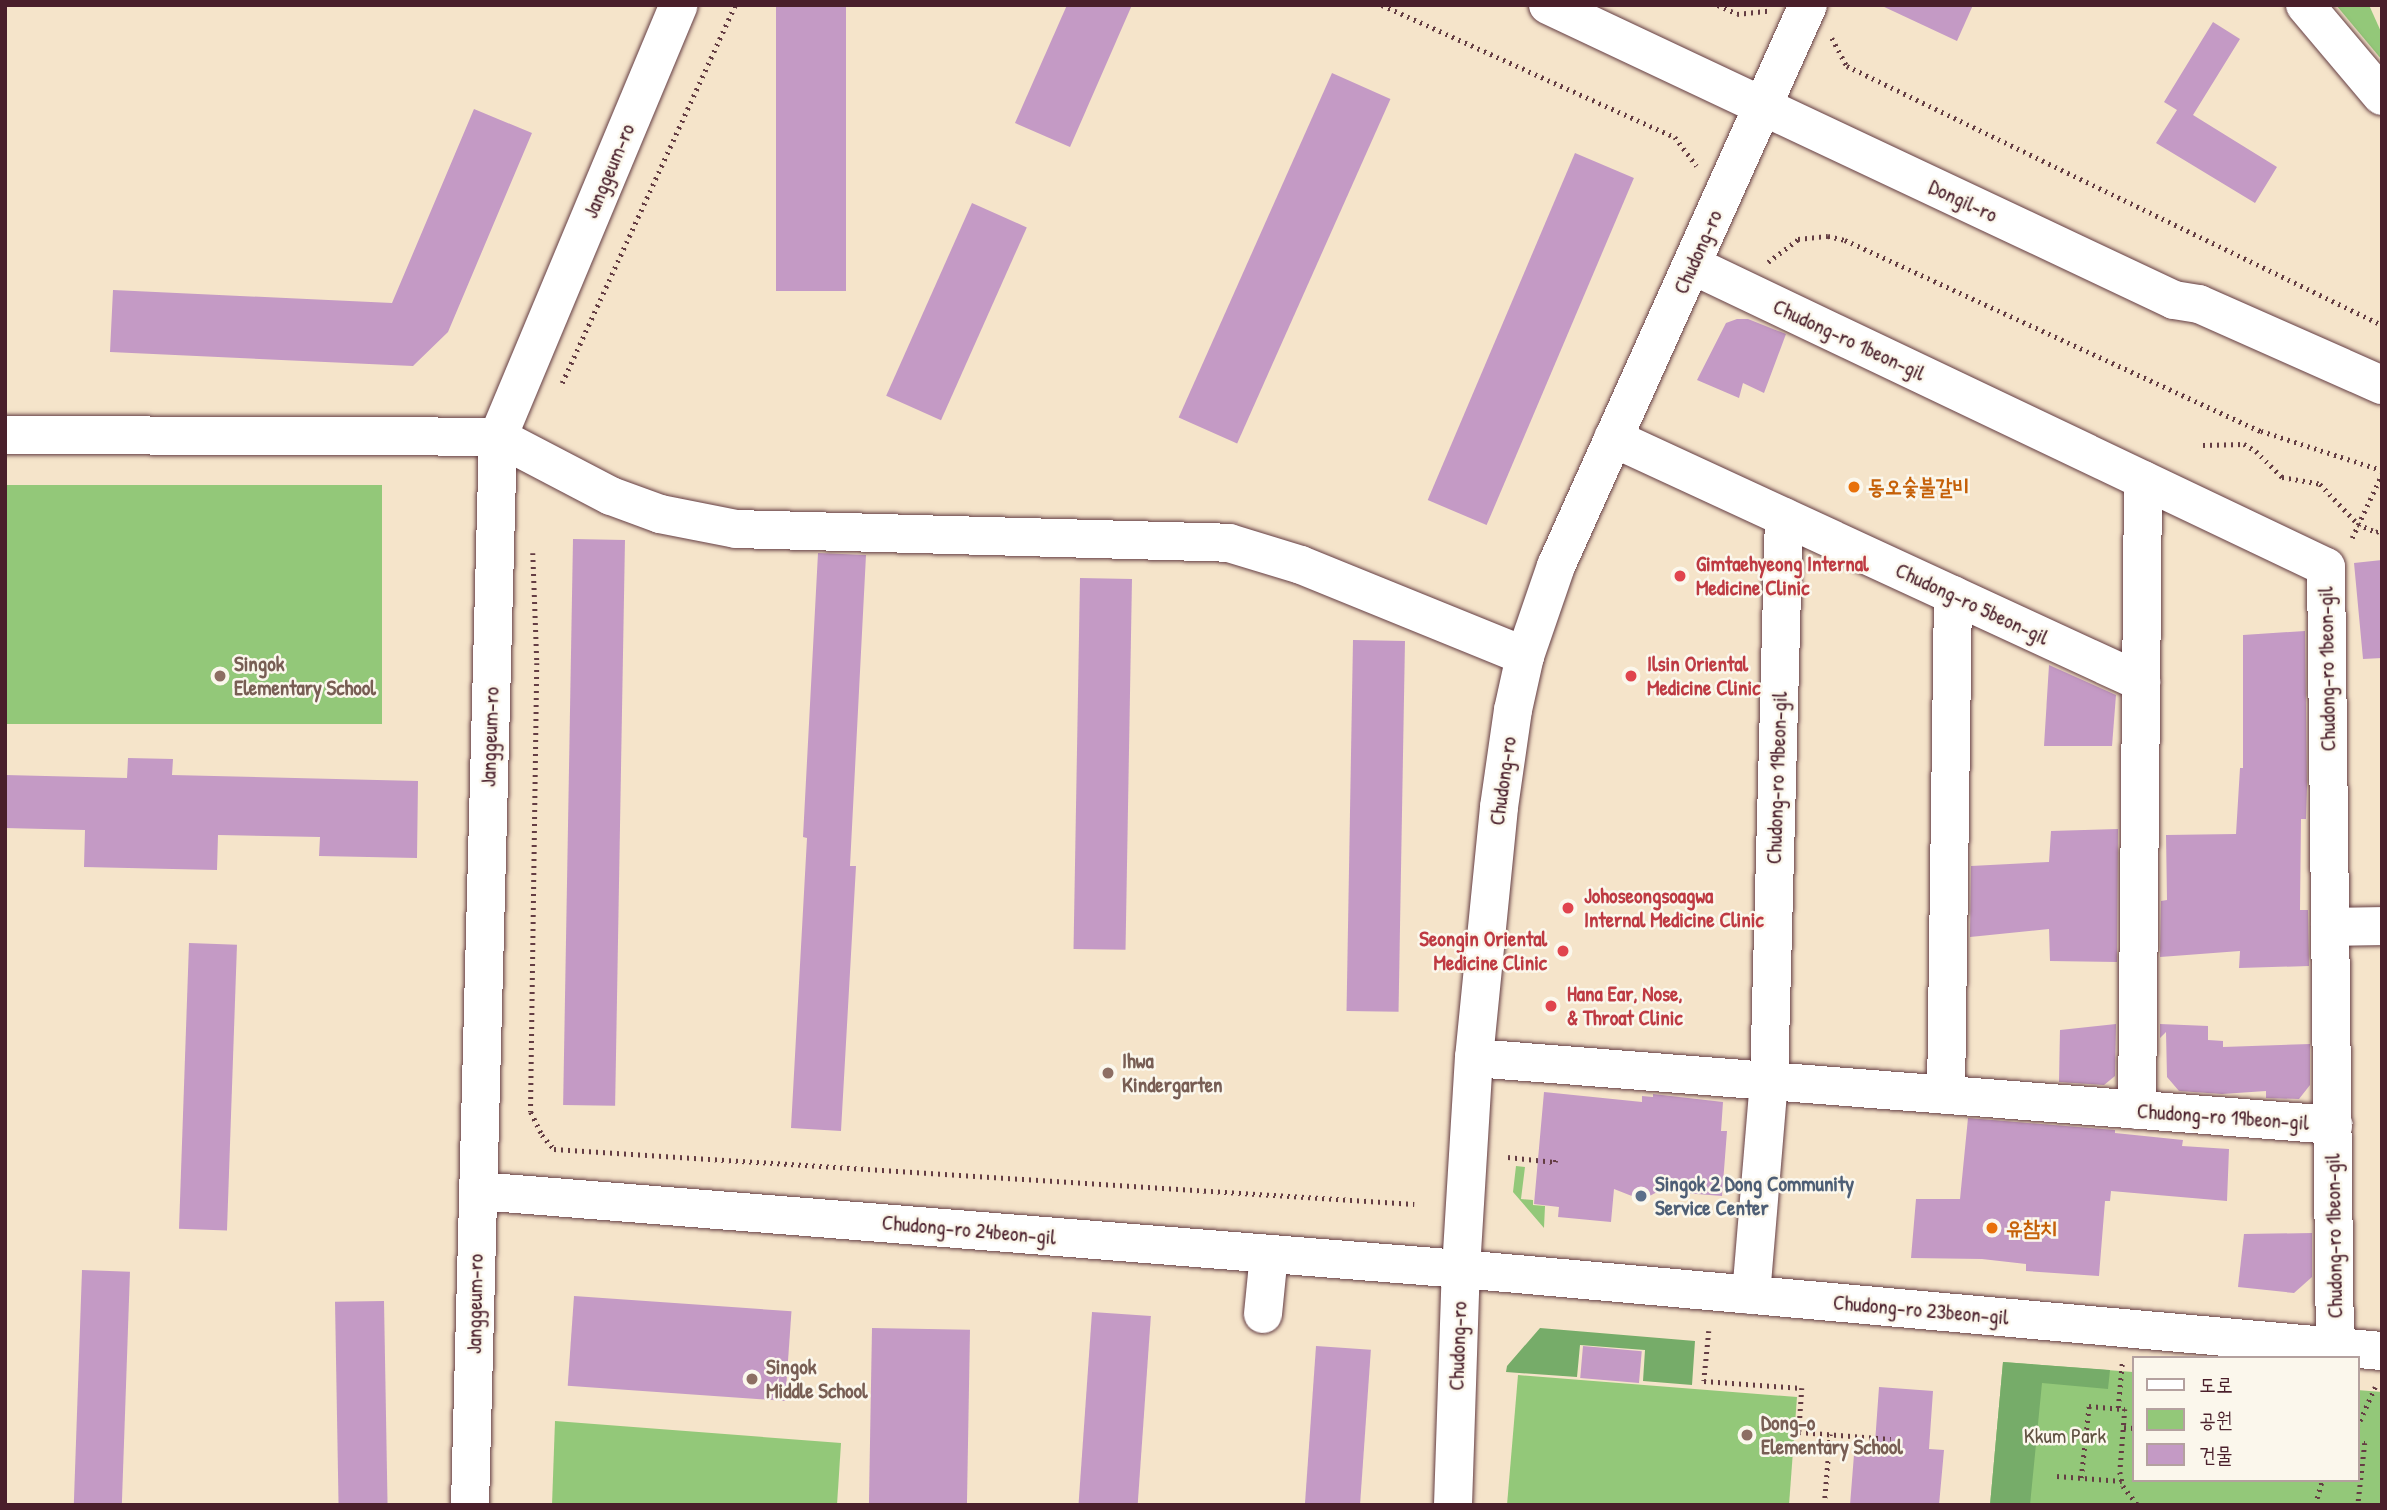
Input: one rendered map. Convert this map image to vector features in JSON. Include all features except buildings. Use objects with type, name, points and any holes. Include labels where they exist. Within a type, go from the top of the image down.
[{"type":"street","name":"Janggeum-ro","points":[[470,1505],[498,437],[679,5]]},
{"type":"street","name":"Dongil-ro","points":[[1548,5],[2174,300],[2199,304],[2382,385]]},
{"type":"street","points":[[2305,5],[2382,96]]},
{"type":"street","name":"Chudong-ro","points":[[1453,1505],[1461,1269],[1474,1058],[1499,807],[1513,710],[1525,656],[1556,566],[1806,16]]},
{"type":"street","name":"Chudong-ro 1beon-gil","points":[[1692,265],[2326,567],[2335,1347]]},
{"type":"street","points":[[5,435],[498,437],[611,496],[660,514],[736,529],[1229,543],[1301,565],[1525,656]]},
{"type":"street","name":"Chudong-ro 5beon-gil","points":[[1613,438],[2141,682]]},
{"type":"street","points":[[2137,1110],[2143,480]]},
{"type":"street","name":"Chudong-ro 19beon-gil","points":[[1751,1295],[1769,1082],[1784,517]]},
{"type":"street","points":[[1946,1095],[1953,595]]},
{"type":"street","points":[[2330,927],[2382,926]]},
{"type":"street","name":"Chudong-ro 19beon-gil","points":[[1474,1058],[2333,1125]]},
{"type":"street","name":"Chudong-ro 24beon-gil","points":[[478,1191],[1461,1269]]},
{"type":"street","points":[[1264,1314],[1269,1254]]},
{"type":"street","name":"Chudong-ro 23beon-gil","points":[[1461,1269],[2335,1347],[2355,1356]]},
{"type":"street","name":"Chudong-ro 23beon-gil","points":[[2359,1358],[2380,1367]]},
{"type":"path","points":[[559,390],[735,5]]},
{"type":"path","points":[[1382,5],[1675,137],[1698,165],[1693,176]]},
{"type":"path","points":[[1718,5],[1737,14],[1806,16],[1847,66],[2382,325]]},
{"type":"path","points":[[1765,265],[1798,239],[1828,236],[1844,240],[2261,431],[2382,472],[2352,538]]},
{"type":"path","points":[[2203,445],[2244,444],[2256,451],[2282,477],[2320,484],[2358,524],[2376,532],[2382,530]]},
{"type":"path","points":[[533,541],[537,663],[531,1112],[542,1135],[554,1149],[1415,1204]]},
{"type":"path","points":[[1508,1157],[1555,1162],[1556,1157]]},
{"type":"path","points":[[1709,1331],[1704,1381],[1802,1388],[1799,1432],[1891,1439]]},
{"type":"path","points":[[2118,1408],[2122,1363]]},
{"type":"path","points":[[2359,1422],[2380,1367]]},
{"type":"path","points":[[2081,1478],[2089,1406],[2125,1409],[2120,1461],[2122,1480],[2130,1498],[2138,1505]]},
{"type":"path","points":[[2124,1427],[2132,1428]]},
{"type":"path","points":[[1824,1505],[1830,1434]]},
{"type":"path","points":[[2358,1505],[2365,1443],[2359,1443]]},
{"type":"path","points":[[2057,1476],[2122,1480]]},
{"type":"path","points":[[2315,1505],[2321,1482]]},
{"type":"green space","points":[[2336,5],[2369,5],[2382,34],[2382,60]]},
{"type":"green space","points":[[5,485],[382,485],[382,724],[5,724]]},
{"type":"green space","points":[[1516,1166],[1525,1167],[1521,1199],[1533,1200],[1533,1205],[1545,1206],[1544,1228],[1513,1192]]},
{"type":"green space","points":[[1540,1328],[1695,1341],[1692,1385],[1643,1381],[1645,1350],[1580,1345],[1577,1377],[1506,1372],[1507,1366]]},
{"type":"green space","name":"Kkum Park","points":[[2003,1362],[2132,1372],[2132,1482],[2359,1482],[2359,1390],[2382,1392],[2382,1505],[1990,1505]]},
{"type":"green space","points":[[2003,1362],[2110,1370],[2108,1389],[2042,1383],[2030,1505],[1990,1505]]},
{"type":"green space","points":[[1518,1375],[1797,1397],[1789,1505],[1507,1505]]},
{"type":"green space","points":[[555,1421],[841,1443],[837,1505],[552,1505]]},
{"type":"place","name":"동오숯불갈비","points":[[1854,487]]},
{"type":"place","name":"Gimtaehyeong Internal Medicine Clinic","points":[[1680,576]]},
{"type":"place","name":"Singok Elementary School","points":[[220,676]]},
{"type":"place","name":"Ilsin Oriental Medicine Clinic","points":[[1631,676]]},
{"type":"place","name":"Johoseongsoagwa Internal Medicine Clinic","points":[[1568,908]]},
{"type":"place","name":"Seongin Oriental Medicine Clinic","points":[[1563,951]]},
{"type":"place","name":"Hana Ear, Nose, & Throat Clinic","points":[[1551,1006]]},
{"type":"place","name":"Ihwa Kindergarten","points":[[1108,1073]]},
{"type":"place","name":"Singok 2 Dong Community Service Center","points":[[1641,1196]]},
{"type":"place","name":"유참치","points":[[1992,1228]]},
{"type":"place","name":"Singok Middle School","points":[[752,1379]]},
{"type":"place","name":"Dong-o Elementary School","points":[[1747,1435]]}]
